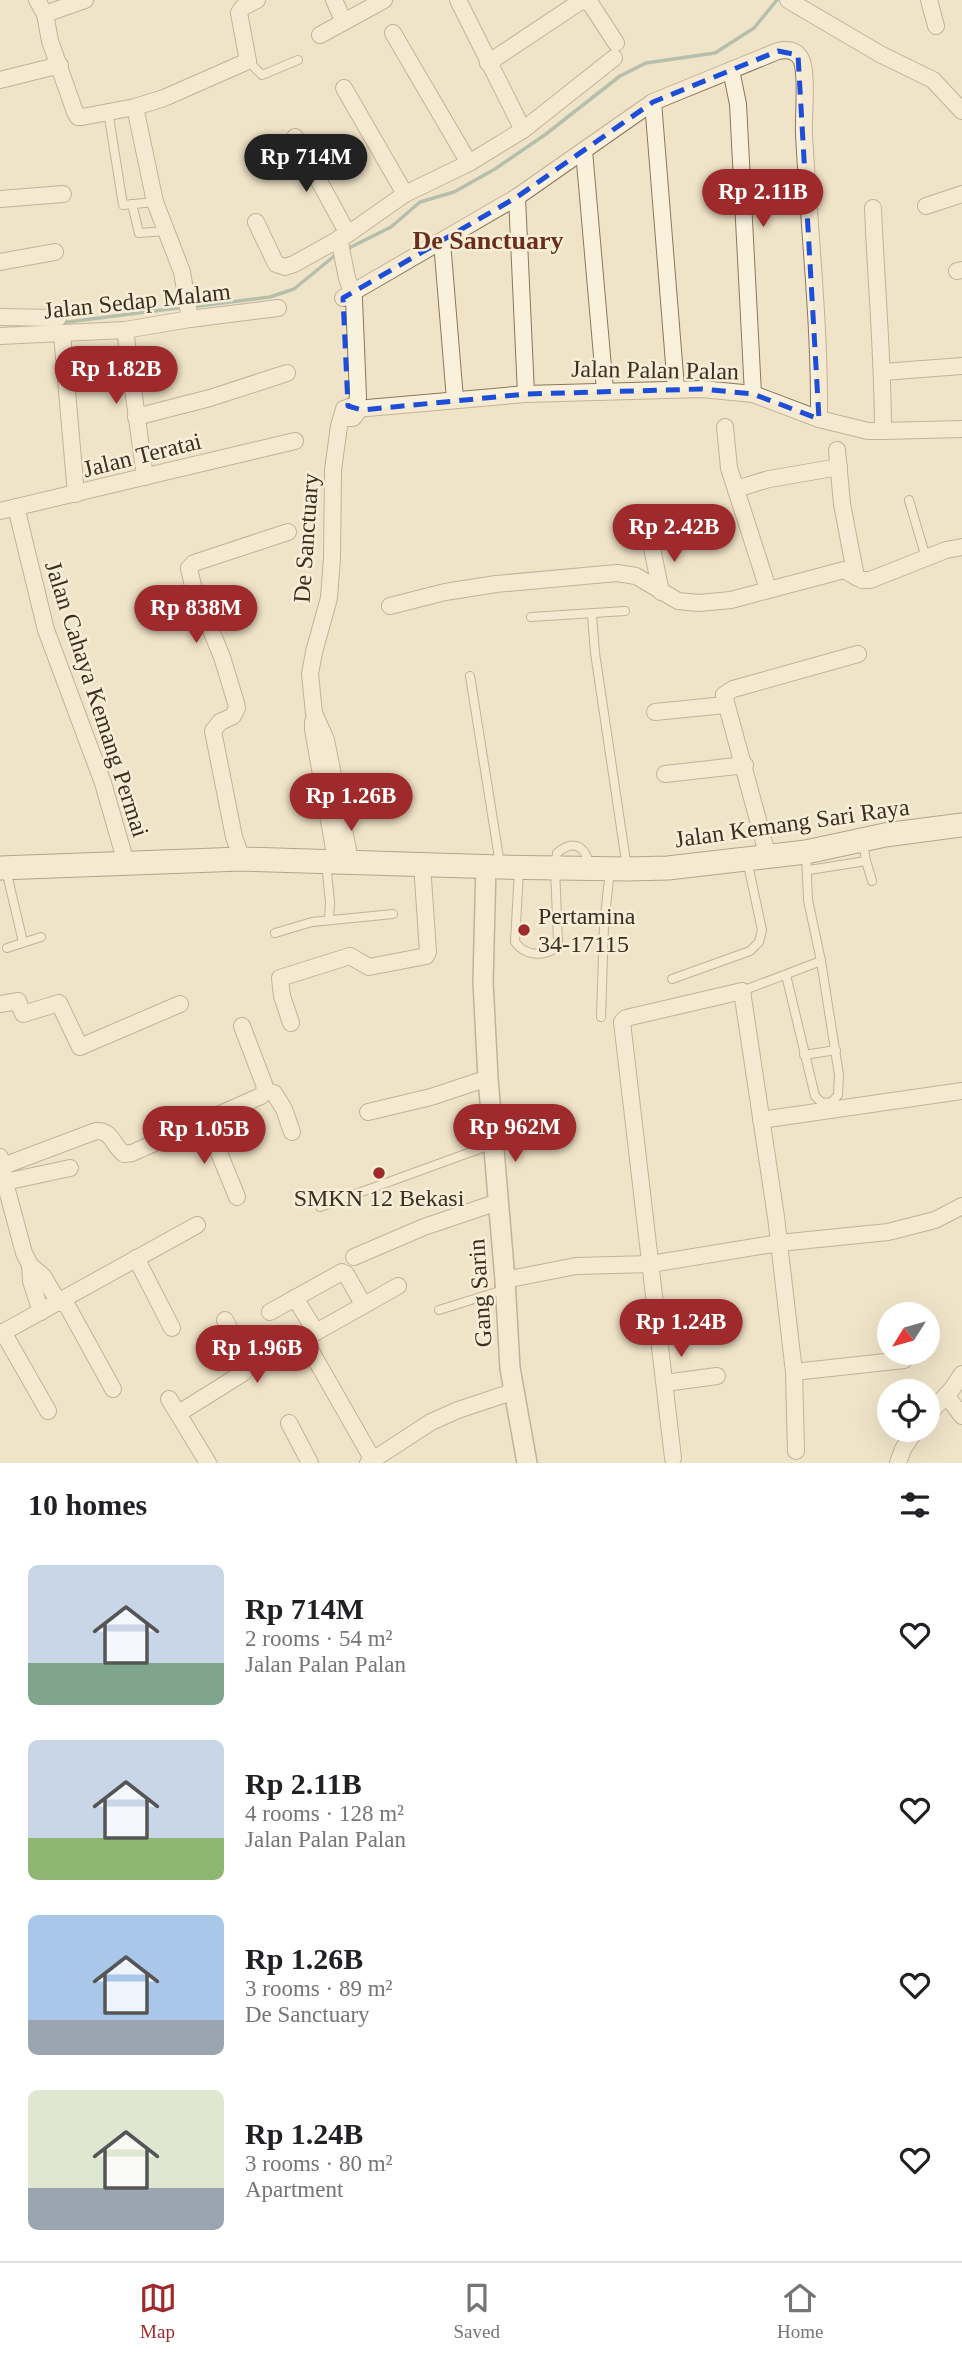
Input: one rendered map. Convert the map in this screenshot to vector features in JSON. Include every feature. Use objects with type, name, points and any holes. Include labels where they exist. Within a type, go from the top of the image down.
[{"type":"main road","name":"Jalan Kemang Sari Raya","points":[[3,868],[242,859],[609,869],[758,859],[807,861],[864,850],[962,825]]},
{"type":"street","points":[[85,0],[41,7],[50,41],[78,117],[135,107],[164,98],[248,61],[239,13],[243,7],[257,0]]},
{"type":"street","points":[[334,0],[344,22]]},
{"type":"street","points":[[320,35],[384,0]]},
{"type":"street","points":[[457,0],[523,130]]},
{"type":"street","points":[[788,0],[880,54],[933,80],[961,108]]},
{"type":"street","points":[[929,0],[936,26]]},
{"type":"street","points":[[256,222],[280,267],[344,253],[405,194],[469,163],[523,130],[615,50],[590,3],[581,1],[488,63]]},
{"type":"street","points":[[393,33],[469,163]]},
{"type":"street","points":[[348,296],[517,197],[653,102],[784,50],[798,55],[803,65],[804,133],[815,275],[819,419]]},
{"type":"street","points":[[0,80],[60,65]]},
{"type":"street","points":[[731,69],[738,104],[753,394]]},
{"type":"street","points":[[344,88],[405,194]]},
{"type":"street","points":[[653,102],[676,388]]},
{"type":"street","points":[[135,107],[155,202],[183,272],[189,311]]},
{"type":"street","points":[[295,136],[344,253],[358,397],[353,411]]},
{"type":"street","points":[[584,151],[605,390]]},
{"type":"street","points":[[0,199],[63,194]]},
{"type":"street","points":[[926,206],[962,194]]},
{"type":"street","points":[[517,197],[526,394]]},
{"type":"street","points":[[873,208],[876,293],[883,372],[883,431]]},
{"type":"street","points":[[442,242],[455,399]]},
{"type":"street","points":[[0,262],[55,252]]},
{"type":"street","name":"Jalan Sedap Malam","points":[[0,336],[60,326],[125,330],[189,311],[278,308]]},
{"type":"street","points":[[0,317],[60,326],[76,494]]},
{"type":"street","points":[[125,330],[145,477]]},
{"type":"street","points":[[883,372],[962,366]]},
{"type":"street","points":[[136,417],[210,398],[287,373]]},
{"type":"street","name":"Jalan Palan Palan","points":[[353,411],[455,399],[676,388],[753,394],[819,419],[869,431],[962,429]]},
{"type":"street","name":"De Sanctuary","points":[[337,860],[326,740],[314,713],[310,674],[329,598],[335,449],[339,426],[353,411]]},
{"type":"street","points":[[725,428],[729,468],[768,589]]},
{"type":"street","name":"Jalan Teratai","points":[[8,509],[295,440]]},
{"type":"street","points":[[736,489],[838,458],[842,505],[856,577]]},
{"type":"street","name":"Jalan Cahaya Kemang Permai","points":[[8,509],[46,630],[103,783],[126,863]]},
{"type":"street","points":[[242,859],[234,837],[213,731],[220,722],[233,716],[237,708],[222,657],[193,586],[189,568],[194,563],[288,532]]},
{"type":"street","points":[[651,543],[661,592]]},
{"type":"street","points":[[390,606],[496,584],[617,573],[636,576],[678,601],[699,603],[731,600],[845,570],[862,580],[878,579],[946,550],[962,547]]},
{"type":"street","points":[[758,859],[745,765],[724,695],[727,691],[858,654]]},
{"type":"street","points":[[655,712],[726,705]]},
{"type":"street","points":[[665,774],[745,765]]},
{"type":"street","points":[[291,1023],[282,996],[280,978],[349,956],[369,967],[426,956],[428,952],[422,864]]},
{"type":"street","name":"Gang Sarin","points":[[502,867],[483,982],[510,1368],[527,1463]]},
{"type":"street","points":[[673,1458],[622,1023],[626,1018],[742,991],[779,1243],[794,1371],[796,1451]]},
{"type":"street","points":[[0,1004],[18,1001],[23,1014],[60,1003],[79,1047],[180,1004]]},
{"type":"street","points":[[243,1026],[265,1091]]},
{"type":"street","points":[[368,1112],[431,1097],[488,1078]]},
{"type":"street","points":[[3,1177],[96,1130],[103,1130],[109,1135],[124,1154],[132,1153],[261,1096],[265,1091]]},
{"type":"street","points":[[265,1091],[274,1093],[292,1132]]},
{"type":"street","points":[[761,1120],[962,1091]]},
{"type":"street","points":[[206,1121],[237,1197]]},
{"type":"street","points":[[3,1177],[70,1168]]},
{"type":"street","points":[[3,1177],[30,1265],[31,1281],[41,1312]]},
{"type":"street","points":[[354,1257],[424,1227],[498,1202]]},
{"type":"street","points":[[505,1284],[576,1266],[652,1264],[779,1243],[888,1231],[936,1220],[962,1206]]},
{"type":"street","points":[[48,1411],[2,1333],[197,1225]]},
{"type":"street","points":[[136,1258],[172,1328]]},
{"type":"street","points":[[30,1265],[43,1276],[61,1301],[113,1389]]},
{"type":"street","points":[[270,1312],[342,1272],[346,1274],[363,1304]]},
{"type":"street","points":[[278,1359],[363,1304],[398,1286]]},
{"type":"street","points":[[295,1298],[312,1339],[378,1460],[430,1422],[515,1391]]},
{"type":"street","points":[[179,1413],[247,1368],[225,1320]]},
{"type":"street","points":[[794,1371],[877,1363]]},
{"type":"street","points":[[940,1402],[962,1374]]},
{"type":"street","points":[[665,1383],[717,1376]]},
{"type":"street","points":[[946,1395],[962,1416]]},
{"type":"street","points":[[169,1399],[208,1463]]},
{"type":"street","points":[[289,1423],[310,1463]]},
{"type":"street","points":[[898,1463],[908,1442]]},
{"type":"lane","points":[[248,61],[263,75],[298,60]]},
{"type":"lane","points":[[108,111],[122,203],[155,202]]},
{"type":"lane","points":[[132,204],[139,233],[166,231]]},
{"type":"lane","points":[[909,500],[926,558]]},
{"type":"lane","points":[[531,617],[625,611]]},
{"type":"lane","points":[[593,615],[609,869],[601,1017]]},
{"type":"lane","points":[[470,677],[515,942],[523,951],[540,954],[554,949],[558,943],[555,867]]},
{"type":"lane","points":[[864,850],[872,881]]},
{"type":"lane","points":[[672,979],[750,951],[758,942],[762,930],[758,859]]},
{"type":"lane","points":[[329,919],[337,860]]},
{"type":"lane","points":[[786,975],[816,1096],[819,1101],[827,1103],[836,1100],[836,1050],[808,900],[807,861]]},
{"type":"lane","points":[[3,868],[23,942]]},
{"type":"lane","points":[[275,933],[329,919],[393,914]]},
{"type":"lane","points":[[7,948],[41,937]]},
{"type":"lane","points":[[742,991],[821,961]]},
{"type":"lane","points":[[804,1055],[836,1050]]},
{"type":"lane","points":[[320,1207],[494,1144]]},
{"type":"lane","points":[[439,1310],[505,1284]]},
{"type":"highlighted area","points":[[778,51],[798,55],[819,419],[753,394],[702,389],[526,394],[362,410],[348,406],[343,298],[517,197],[653,102]]},
{"type":"waterway","points":[[345,250],[391,227],[420,202],[454,192],[495,169],[546,134],[620,76],[646,63],[715,53],[754,28],[777,0]]},
{"type":"waterway","points":[[192,307],[270,297],[294,289],[338,253]]},
{"type":"waterway","points":[[60,323],[185,307]]},
{"type":"waterway","points":[[26,327],[46,325]]},
{"type":"place","name":"Pertamina 34-17115","points":[[524,930]]},
{"type":"place","name":"SMKN 12 Bekasi","points":[[379,1173]]},
{"type":"district","name":"De Sanctuary","points":[[488,240]]}]
